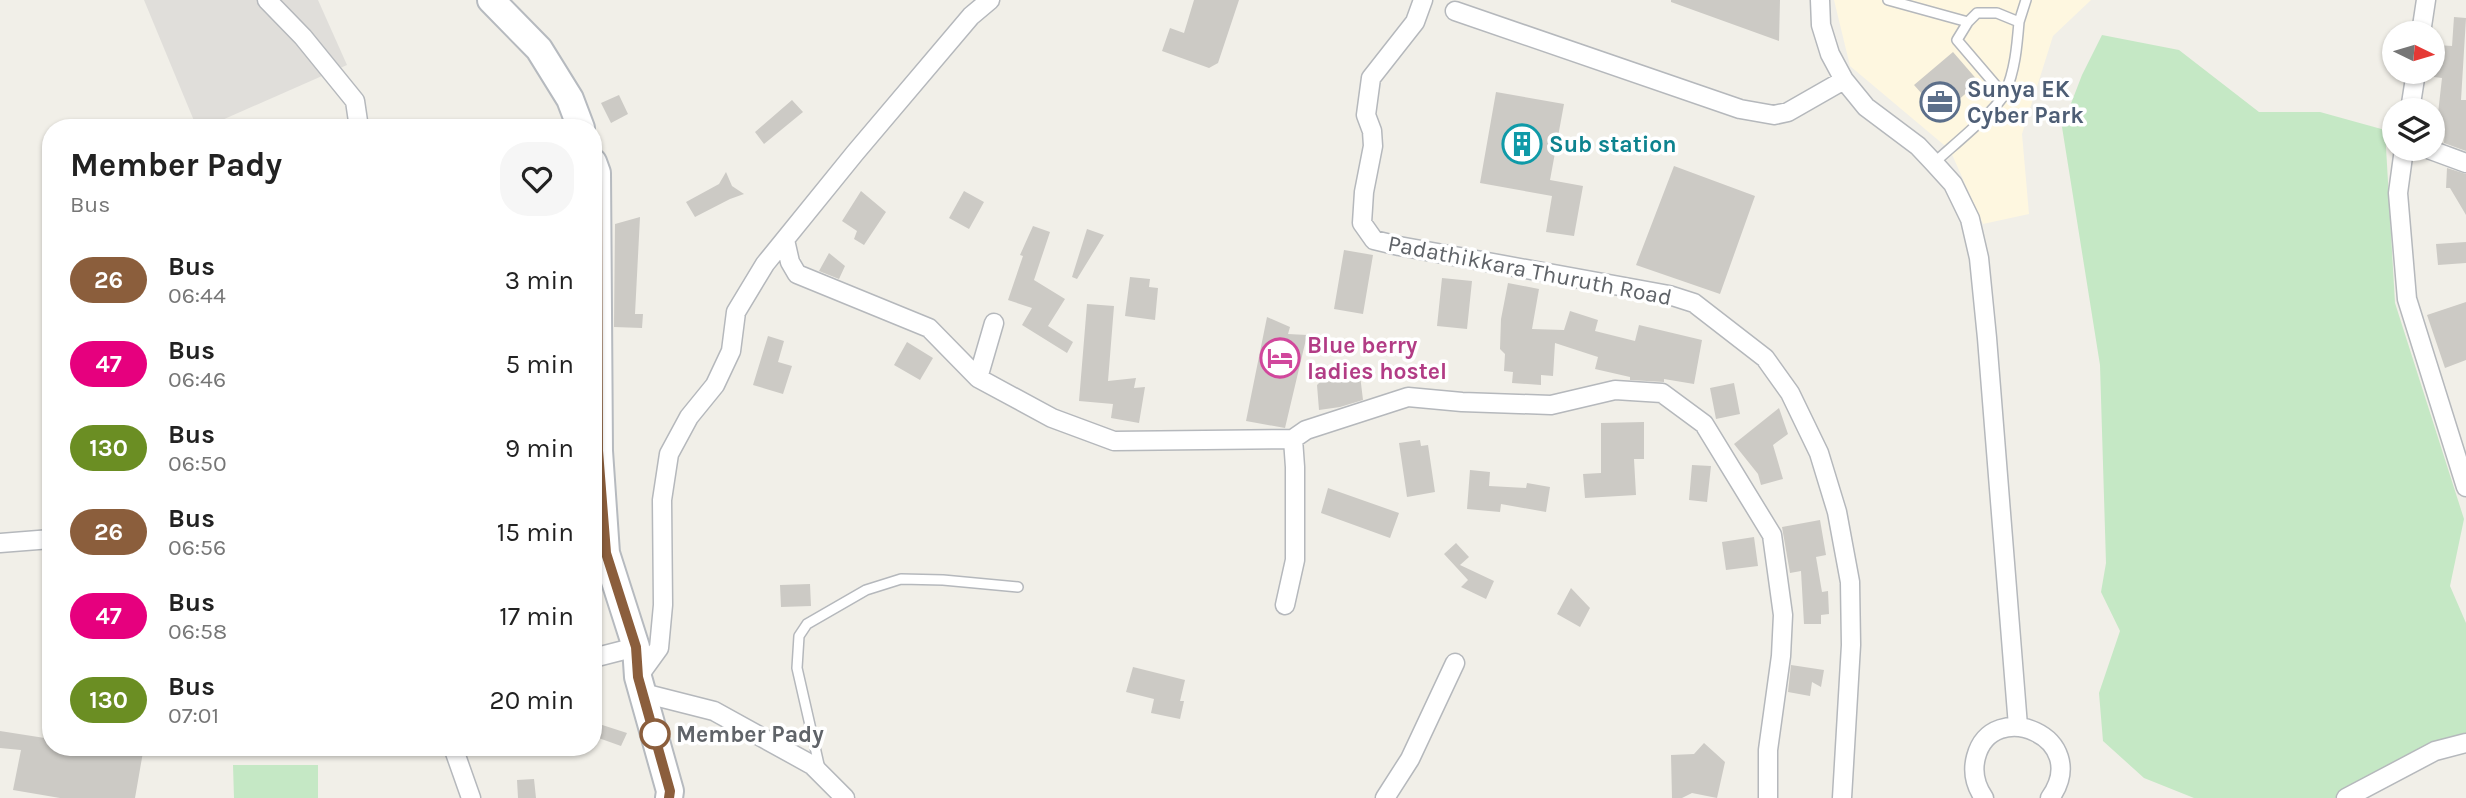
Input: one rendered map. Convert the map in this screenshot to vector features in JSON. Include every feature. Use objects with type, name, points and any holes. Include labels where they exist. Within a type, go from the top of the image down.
[{"type":"main road","points":[[491,0],[539,49],[570,99],[578,119]]},
{"type":"main road","points":[[602,502],[606,553],[636,647],[641,685],[670,791],[669,798]]},
{"type":"street","points":[[267,0],[303,37],[355,101],[358,119]]},
{"type":"street","points":[[845,798],[812,765],[714,711],[641,685],[659,648],[663,605],[662,500],[668,454],[689,417],[715,385],[731,351],[736,312],[745,294],[785,240],[971,16],[990,0]]},
{"type":"street","name":"Padathikkara Thuruth Road","points":[[1423,0],[1415,22],[1371,78],[1366,115],[1372,131],[1373,146],[1364,192],[1362,223],[1374,240],[1694,303],[1765,358],[1790,393],[1819,453],[1837,512],[1850,582],[1851,645],[1842,798]]},
{"type":"street","points":[[1821,0],[1821,25],[1830,54],[1844,80],[1866,107],[1919,146],[1952,184],[1970,219],[1979,258],[2018,726]]},
{"type":"street","points":[[2423,21],[2426,0]]},
{"type":"street","points":[[1455,11],[1740,109],[1774,115],[1788,113],[1844,80]]},
{"type":"street","points":[[2445,155],[2466,163]]},
{"type":"street","points":[[2402,161],[2398,193],[2407,299],[2466,487]]},
{"type":"street","points":[[785,240],[790,262],[797,274],[929,328],[978,378],[1052,418],[1114,441],[1293,439],[1306,430],[1408,397],[1551,405],[1615,390],[1662,393],[1704,424],[1772,535],[1783,615],[1780,668],[1768,750],[1768,798]]},
{"type":"street","points":[[978,378],[993,323]]},
{"type":"street","points":[[1285,605],[1295,560],[1293,439]]},
{"type":"street","points":[[0,543],[42,539]]},
{"type":"street","points":[[602,656],[636,647]]},
{"type":"street","points":[[1385,798],[1410,759],[1455,663]]},
{"type":"street","points":[[1984,798],[1976,786],[1973,769],[1977,752],[1987,738],[2001,729],[2018,726],[2035,730],[2049,740],[2058,754],[2061,771],[2057,788],[2050,798]]},
{"type":"street","points":[[2346,798],[2435,751],[2466,743]]},
{"type":"street","points":[[456,756],[471,798]]},
{"type":"lane","points":[[1888,0],[1968,22]]},
{"type":"lane","points":[[1934,163],[2004,95],[2014,66],[2019,22],[2026,0]]},
{"type":"lane","points":[[2004,95],[1957,40],[1976,13],[1997,13],[2019,22]]},
{"type":"lane","points":[[821,774],[797,668],[799,636],[807,624],[866,590],[901,579],[1018,587]]},
{"type":"shaded area","points":[[144,0],[318,0],[347,65],[224,119],[193,119]]},
{"type":"shaded area","points":[[1834,0],[2091,0],[2053,36],[2022,134],[2029,214],[1983,224],[1950,150],[1850,66]]},
{"type":"green space","points":[[2102,35],[2179,50],[2259,112],[2320,112],[2382,129],[2382,161],[2387,161],[2395,303],[2464,519],[2450,586],[2466,623],[2466,734],[2385,768],[2335,798],[2194,798],[2144,778],[2103,741],[2099,693],[2120,631],[2101,592],[2106,563],[2100,365],[2062,127],[2082,75]]},
{"type":"green space","points":[[233,765],[318,765],[318,798],[234,798]]},
{"type":"building","points":[[1194,0],[1239,0],[1218,63],[1209,68],[1162,51],[1170,28],[1184,33]]},
{"type":"building","points":[[1780,0],[1779,41],[1671,2]]},
{"type":"building","points":[[2454,17],[2466,18],[2461,100],[2466,100],[2466,151],[2445,143],[2445,98],[2440,98],[2441,84],[2445,84],[2445,46],[2452,46]]},
{"type":"building","points":[[1953,52],[1979,82],[1941,115],[1914,85]]},
{"type":"building","name":"Sub station","points":[[1496,92],[1564,104],[1550,180],[1583,186],[1574,236],[1546,232],[1552,196],[1480,183]]},
{"type":"building","points":[[619,95],[628,114],[611,123],[601,103]]},
{"type":"building","points":[[792,100],[803,112],[764,144],[755,132]]},
{"type":"building","points":[[1674,166],[1755,196],[1720,294],[1636,265]]},
{"type":"building","points":[[2447,168],[2466,174],[2466,215],[2450,188],[2446,188]]},
{"type":"building","points":[[726,172],[732,186],[744,194],[695,217],[686,202],[719,184]]},
{"type":"building","points":[[861,191],[886,212],[864,245],[854,239],[857,231],[842,221]]},
{"type":"building","points":[[964,191],[984,202],[969,229],[949,218]]},
{"type":"building","points":[[640,217],[635,314],[643,314],[642,328],[614,327],[615,224]]},
{"type":"building","points":[[1033,226],[1050,232],[1034,280],[1065,299],[1048,326],[1073,342],[1067,353],[1022,325],[1032,308],[1008,300],[1023,256],[1020,255]]},
{"type":"building","points":[[1087,229],[1104,235],[1077,279],[1072,277]]},
{"type":"building","points":[[2466,242],[2466,263],[2438,265],[2436,244]]},
{"type":"building","points":[[1344,250],[1373,255],[1363,314],[1334,309]]},
{"type":"building","points":[[829,253],[845,266],[839,279],[819,271]]},
{"type":"building","points":[[1130,277],[1150,279],[1149,287],[1158,288],[1155,320],[1125,316]]},
{"type":"building","points":[[1442,278],[1472,281],[1467,329],[1437,326]]},
{"type":"building","points":[[1508,283],[1539,289],[1532,329],[1564,330],[1570,311],[1598,320],[1595,331],[1635,341],[1639,325],[1702,340],[1694,384],[1664,379],[1664,382],[1630,380],[1630,377],[1595,369],[1598,357],[1555,343],[1553,376],[1541,375],[1541,385],[1512,383],[1513,372],[1504,371],[1505,354],[1500,349],[1501,319]]},
{"type":"building","points":[[2466,302],[2466,360],[2445,368],[2427,315]]},
{"type":"building","points":[[1087,304],[1114,306],[1108,381],[1136,378],[1134,388],[1145,387],[1139,423],[1111,418],[1113,404],[1079,401]]},
{"type":"building","name":"Blue berry ladies hostel","points":[[1267,317],[1290,327],[1288,334],[1307,335],[1285,428],[1246,421]]},
{"type":"building","points":[[768,336],[784,341],[778,362],[792,366],[783,394],[753,385]]},
{"type":"building","points":[[907,342],[933,358],[920,380],[894,365]]},
{"type":"building","points":[[1360,375],[1363,400],[1319,410],[1317,385],[1324,378]]},
{"type":"building","points":[[1734,383],[1740,414],[1716,419],[1710,388]]},
{"type":"building","points":[[1779,408],[1788,434],[1773,445],[1783,479],[1761,485],[1758,474],[1734,444]]},
{"type":"building","points":[[1644,422],[1644,459],[1634,459],[1636,495],[1585,498],[1583,474],[1601,473],[1601,423]]},
{"type":"building","points":[[1420,440],[1421,446],[1428,445],[1435,492],[1407,497],[1399,443]]},
{"type":"building","points":[[1692,465],[1711,466],[1707,502],[1689,500]]},
{"type":"building","points":[[1470,470],[1490,472],[1489,486],[1526,488],[1527,483],[1550,487],[1546,512],[1501,504],[1500,512],[1467,509]]},
{"type":"building","points":[[1328,488],[1399,513],[1390,538],[1321,513]]},
{"type":"building","points":[[1820,520],[1826,555],[1816,557],[1822,592],[1828,591],[1829,614],[1821,615],[1821,624],[1804,624],[1801,571],[1790,573],[1782,527]]},
{"type":"building","points":[[1754,537],[1758,566],[1726,570],[1722,542]]},
{"type":"building","points":[[1456,543],[1469,557],[1460,565],[1494,581],[1486,599],[1461,587],[1468,580],[1444,554]]},
{"type":"building","points":[[810,584],[811,606],[781,607],[780,585]]},
{"type":"building","points":[[1571,588],[1590,608],[1580,627],[1557,614]]},
{"type":"building","points":[[1791,665],[1824,670],[1821,687],[1812,682],[1810,696],[1788,692]]},
{"type":"building","points":[[1133,667],[1185,680],[1180,701],[1184,701],[1180,719],[1151,713],[1154,699],[1126,692]]},
{"type":"building","points":[[602,725],[627,733],[621,746],[602,739]]},
{"type":"building","points":[[0,731],[42,738],[42,756],[142,756],[135,798],[60,798],[13,790],[21,750],[0,748]]},
{"type":"building","points":[[1704,743],[1725,762],[1717,798],[1692,793],[1682,798],[1672,798],[1671,755],[1694,754]]},
{"type":"building","points":[[534,779],[536,798],[518,798],[517,780]]},
{"type":"bus line","name":"26","points":[[602,502],[606,553],[636,647],[638,677],[670,791],[669,798]]},
{"type":"place","name":"Sunya EK Cyber Park","points":[[1940,102]]},
{"type":"place","name":"Sub station","points":[[1522,144]]},
{"type":"place","name":"Blue berry ladies hostel","points":[[1280,358]]},
{"type":"place","name":"Member Pady","points":[[655,734]]}]
